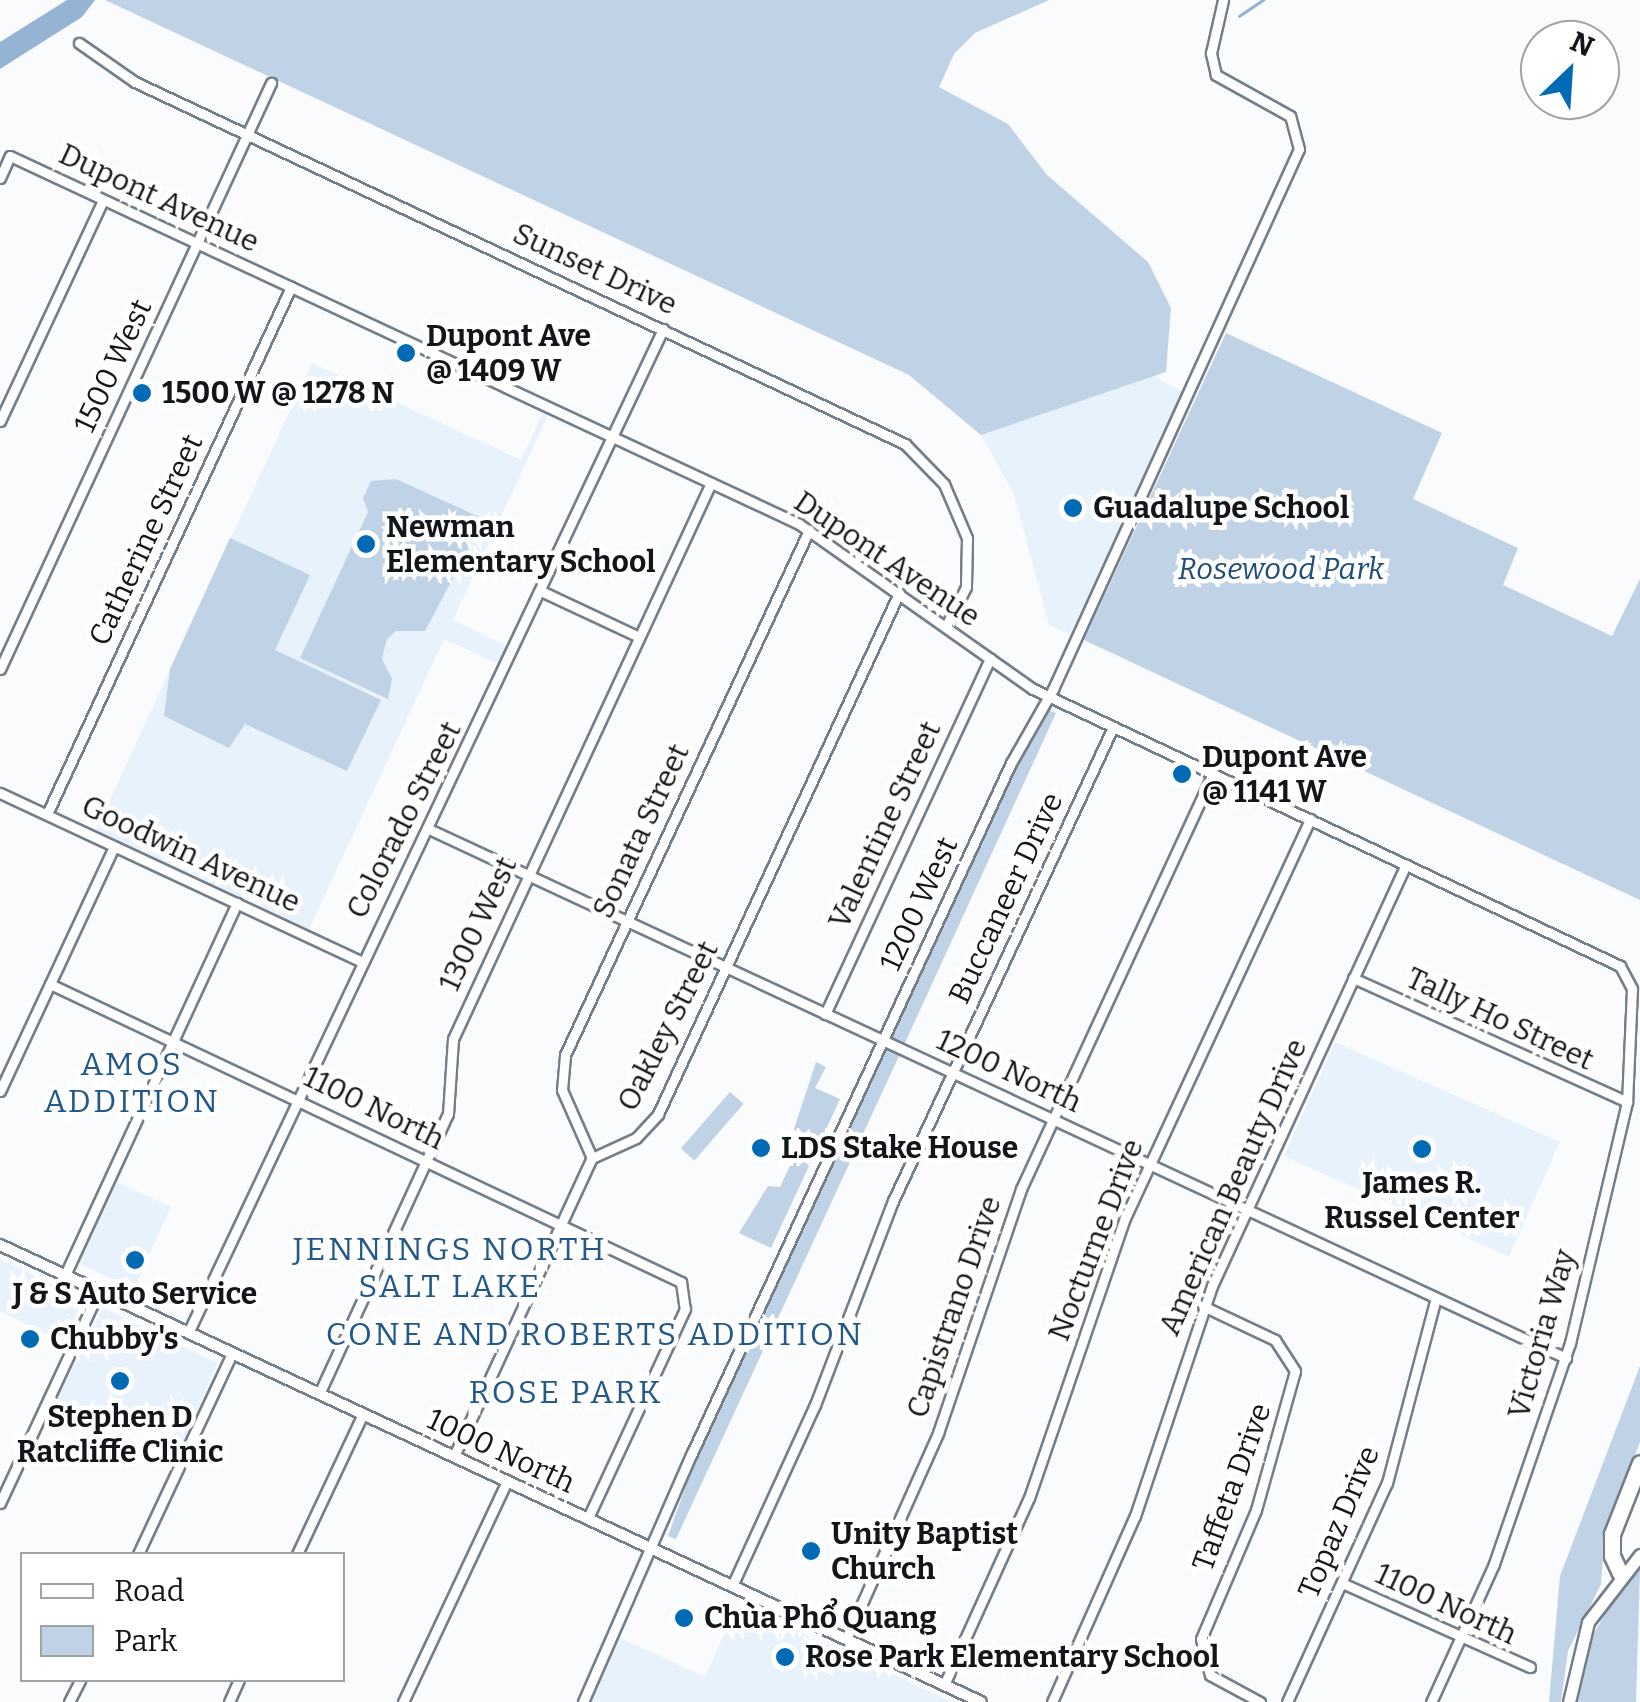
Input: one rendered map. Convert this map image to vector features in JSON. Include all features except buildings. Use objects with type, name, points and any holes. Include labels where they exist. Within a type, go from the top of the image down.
[{"type":"highway","points":[[1620,1573],[1612,1556],[1612,1534],[1640,1463]]},
{"type":"main road","points":[[1570,1702],[1584,1632],[1620,1573],[1640,1556]]},
{"type":"street","name":"1200 West","points":[[583,1702],[654,1549],[692,1453],[1011,763],[1049,697],[1224,320],[1298,149],[1298,130],[1290,116],[1216,75],[1212,53],[1223,0]]},
{"type":"street","name":"Sunset Drive","points":[[79,42],[124,76],[880,429],[926,462],[958,509],[969,549],[964,594],[946,626]]},
{"type":"street","name":"1500 West","points":[[0,669],[271,83]]},
{"type":"street","name":"Dupont Avenue","points":[[0,178],[10,156],[809,530],[1049,697],[1620,966]]},
{"type":"street","points":[[0,421],[103,200]]},
{"type":"street","name":"Catherine Street","points":[[47,814],[291,287]]},
{"type":"street","name":"Colorado Street","points":[[188,1332],[361,961],[431,830],[663,328]]},
{"type":"street","name":"1300 West","points":[[320,1394],[449,1110],[453,1039],[710,482]]},
{"type":"street","name":"Sonata Street","points":[[592,1158],[564,1097],[561,1068],[809,530]]},
{"type":"street","points":[[541,591],[639,636]]},
{"type":"street","name":"Oakley Street","points":[[592,1158],[636,1138],[654,1121],[899,593]]},
{"type":"street","name":"Valentine Street","points":[[826,1014],[990,658]]},
{"type":"street","name":"Buccaneer Drive","points":[[732,1586],[953,1073],[1113,726]]},
{"type":"street","name":"Capistrano Drive","points":[[846,1639],[932,1449],[996,1249],[1213,773]]},
{"type":"street","name":"Goodwin Avenue","points":[[0,792],[361,961]]},
{"type":"street","name":"Nocturne Drive","points":[[944,1685],[1029,1498],[1097,1289],[1310,819]]},
{"type":"street","name":"1200 North","points":[[431,830],[1566,1358]]},
{"type":"street","points":[[0,1091],[114,846]]},
{"type":"street","name":"American Beauty Drive","points":[[1052,1702],[1141,1501],[1203,1306],[1406,864]]},
{"type":"street","points":[[64,1275],[237,903]]},
{"type":"street","name":"Victoria Way","points":[[1431,1702],[1460,1638],[1566,1358],[1627,1102],[1632,989],[1620,966]]},
{"type":"street","name":"Tally Ho Street","points":[[1354,978],[1627,1102]]},
{"type":"street","name":"1100 North","points":[[50,984],[677,1278],[686,1303],[588,1518]]},
{"type":"street","points":[[454,1456],[592,1158]]},
{"type":"street","name":"1000 North","points":[[0,1245],[981,1702]]},
{"type":"street","points":[[0,1503],[98,1291]]},
{"type":"street","name":"Topaz Drive","points":[[1287,1702],[1392,1467],[1436,1298]]},
{"type":"street","name":"Taffeta Drive","points":[[1203,1306],[1275,1340],[1295,1371],[1256,1510],[1201,1639],[1210,1675],[1260,1702]]},
{"type":"street","points":[[139,1552],[232,1352]]},
{"type":"street","points":[[298,1552],[363,1414]]},
{"type":"street","points":[[404,1702],[507,1481]]},
{"type":"street","name":"1100 North","points":[[1342,1583],[1530,1667]]},
{"type":"street","points":[[230,1699],[243,1702]]},
{"type":"shaded area","points":[[67,0],[95,0],[82,17],[0,69],[0,42]]},
{"type":"shaded area","points":[[312,363],[521,460],[543,413],[548,415],[453,620],[507,646],[499,664],[444,639],[309,929],[96,830]]},
{"type":"shaded area","name":"Guadalupe School","points":[[1154,376],[1183,392],[1070,634],[1049,625],[1014,494],[981,435]]},
{"type":"shaded area","name":"James R. Russel Center","points":[[1335,1042],[1560,1142],[1509,1256],[1284,1156]]},
{"type":"shaded area","points":[[116,1182],[171,1206],[134,1289],[79,1264]]},
{"type":"shaded area","points":[[0,1259],[82,1298],[66,1344],[0,1311]]},
{"type":"shaded area","points":[[103,1308],[217,1363],[183,1443],[123,1416],[114,1433],[54,1405]]},
{"type":"shaded area","name":"Rose Park Elementary School","points":[[739,1603],[952,1702],[591,1702],[620,1638],[705,1677]]},
{"type":"green space","points":[[105,0],[1049,0],[975,33],[954,54],[939,87],[1008,124],[1047,175],[1148,262],[1171,308],[1166,372],[981,435],[909,375]]},
{"type":"green space","name":"Rosewood Park","points":[[1226,333],[1442,433],[1413,499],[1518,548],[1503,585],[1612,636],[1640,579],[1640,900],[1084,640]]},
{"type":"green space","points":[[396,479],[479,517],[481,525],[425,631],[396,631],[387,639],[382,659],[392,679],[388,699],[300,658],[368,512],[363,498],[371,481]]},
{"type":"green space","points":[[230,538],[310,575],[275,650],[381,700],[347,771],[245,724],[229,748],[164,716],[170,669]]},
{"type":"green space","points":[[1048,710],[1056,713],[899,1056],[676,1539],[668,1536],[697,1455],[1019,758]]},
{"type":"green space","points":[[816,1062],[826,1067],[815,1088],[840,1099],[771,1248],[739,1233],[768,1186],[780,1187],[803,1138],[794,1129]]},
{"type":"green space","points":[[730,1092],[744,1104],[694,1160],[681,1149]]},
{"type":"green space","points":[[1640,1366],[1640,1442],[1605,1532],[1601,1584],[1568,1651],[1561,1702],[1549,1702],[1560,1576]]},
{"type":"green space","points":[[1640,1569],[1636,1702],[1578,1702],[1592,1637],[1619,1589]]},
{"type":"waterway","points":[[1239,16],[1263,0]]},
{"type":"place","name":"Dupont Ave @ 1409 W","points":[[406,353]]},
{"type":"place","name":"1500 W @ 1278 N","points":[[142,393]]},
{"type":"place","name":"Guadalupe School","points":[[1073,508]]},
{"type":"place","name":"Newman Elementary School","points":[[366,544]]},
{"type":"place","name":"Dupont Ave @ 1141 W","points":[[1182,774]]},
{"type":"place","name":"LDS Stake House","points":[[761,1148]]},
{"type":"place","name":"James R. Russel Center","points":[[1422,1149]]},
{"type":"place","name":"J & S Auto Service","points":[[135,1260]]},
{"type":"place","name":"Chubby's","points":[[30,1339]]},
{"type":"place","name":"Stephen D Ratcliffe Clinic","points":[[120,1381]]},
{"type":"place","name":"Unity Baptist Church","points":[[811,1551]]},
{"type":"place","name":"Chùa Phổ Quang","points":[[684,1618]]},
{"type":"place","name":"Rose Park Elementary School","points":[[785,1657]]},
{"type":"district","name":"AMOS ADDITION","points":[[132,1084]]},
{"type":"district","name":"JENNINGS NORTH SALT LAKE","points":[[450,1268]]},
{"type":"district","name":"CONE AND ROBERTS ADDITION","points":[[595,1334]]},
{"type":"district","name":"ROSE PARK","points":[[566,1392]]}]
